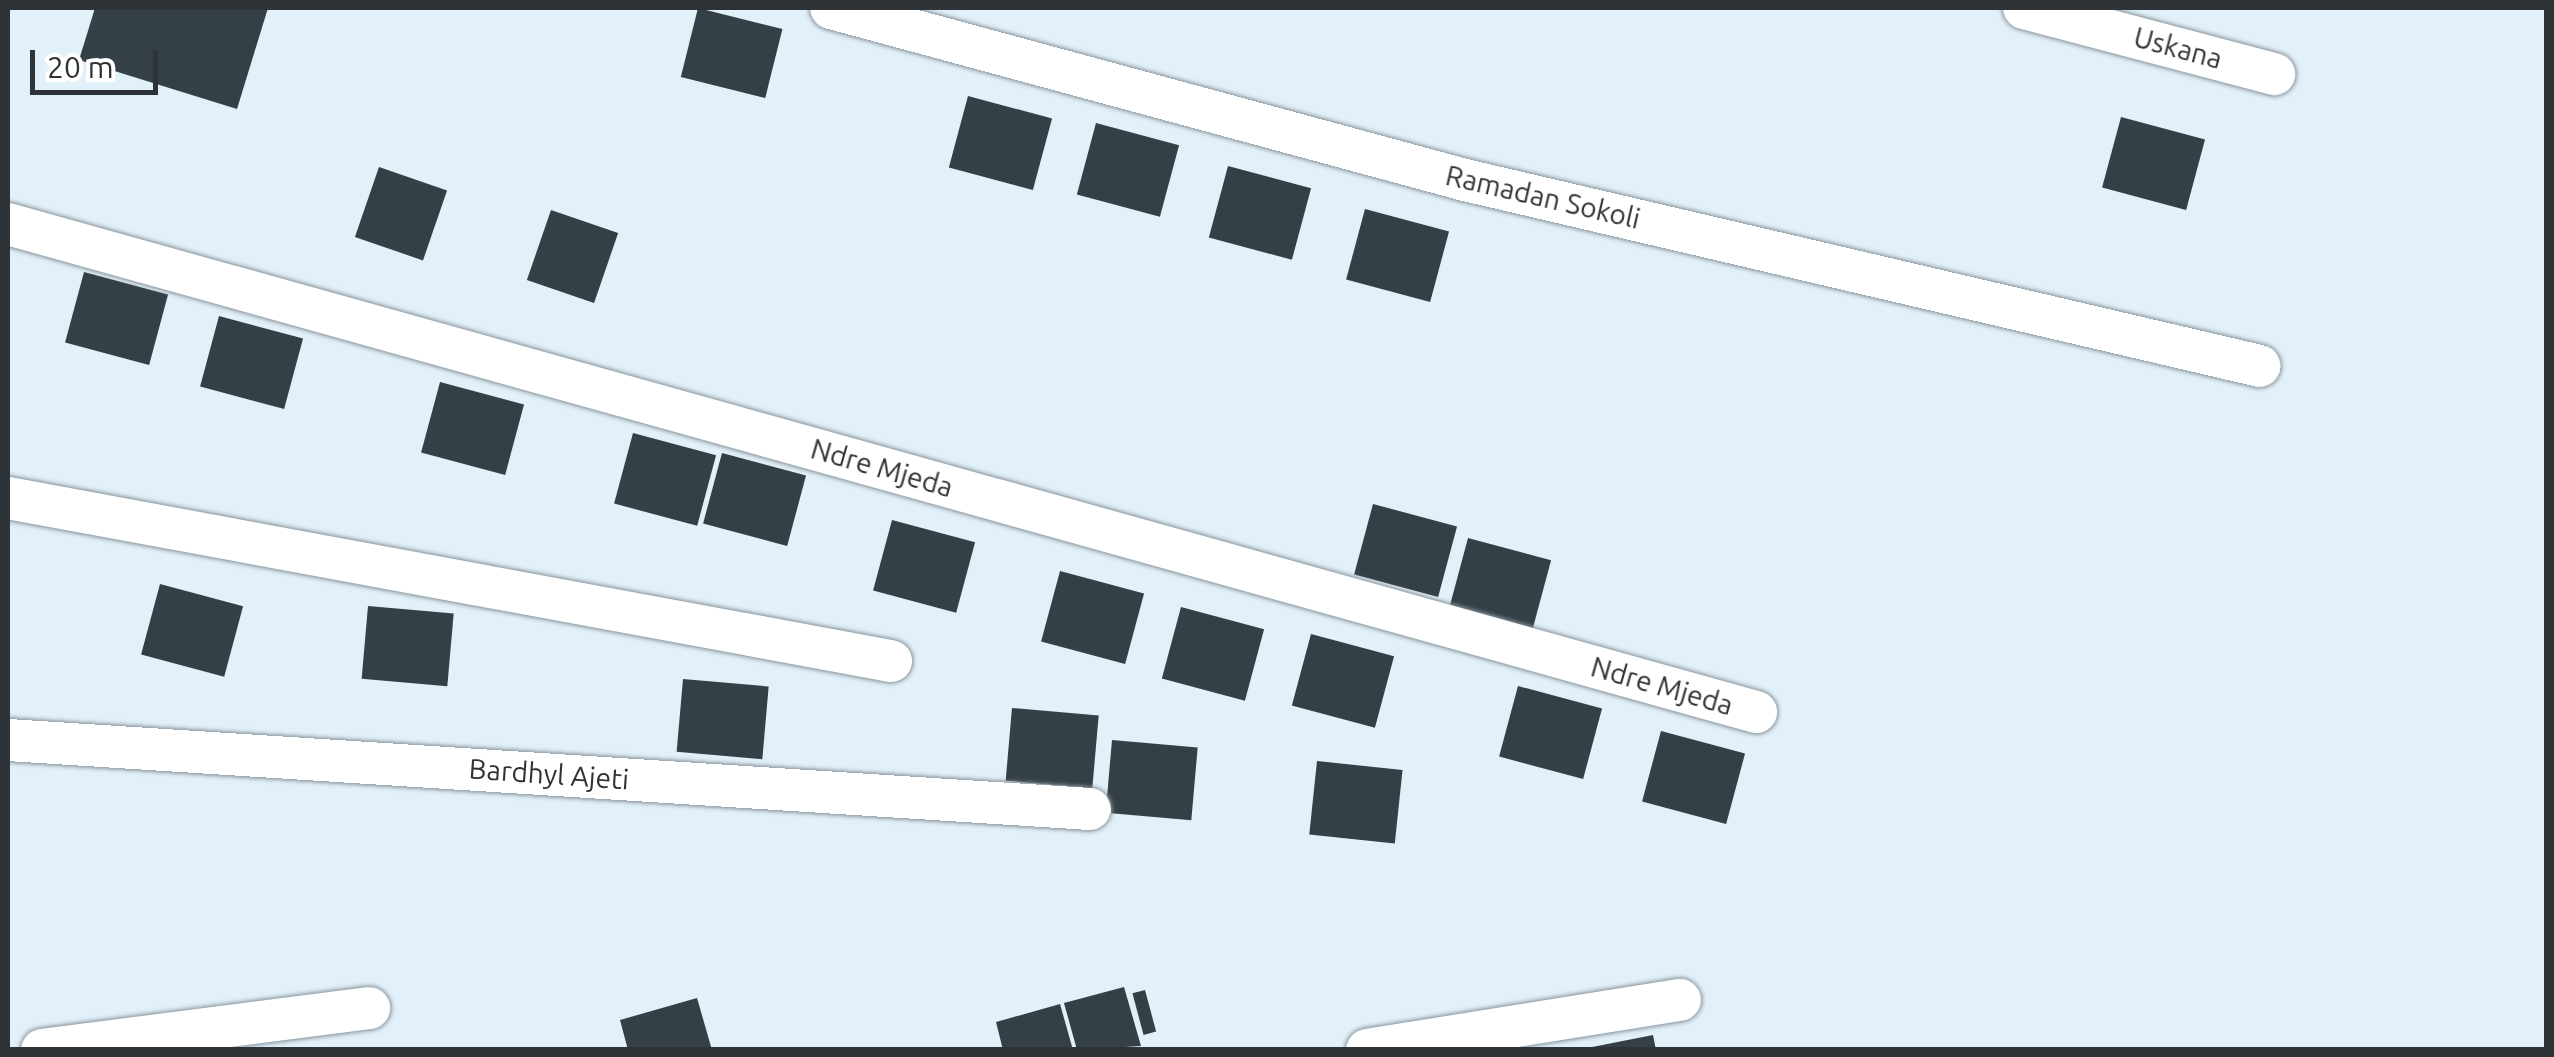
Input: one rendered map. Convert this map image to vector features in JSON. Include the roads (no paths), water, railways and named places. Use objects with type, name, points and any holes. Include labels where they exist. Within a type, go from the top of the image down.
[{"type":"street","name":"Ramadan Sokoli","points":[[831,8],[1464,180],[2260,366]]},
{"type":"street","name":"Uskana","points":[[2024,8],[2274,74]]},
{"type":"street","name":"Ndre Mjeda","points":[[8,224],[1756,712]]},
{"type":"street","points":[[8,498],[891,661]]},
{"type":"street","name":"Bardhyl Ajeti","points":[[8,740],[1090,809]]},
{"type":"street","points":[[1366,1050],[1680,1000]]},
{"type":"street","points":[[42,1050],[368,1008]]}]
